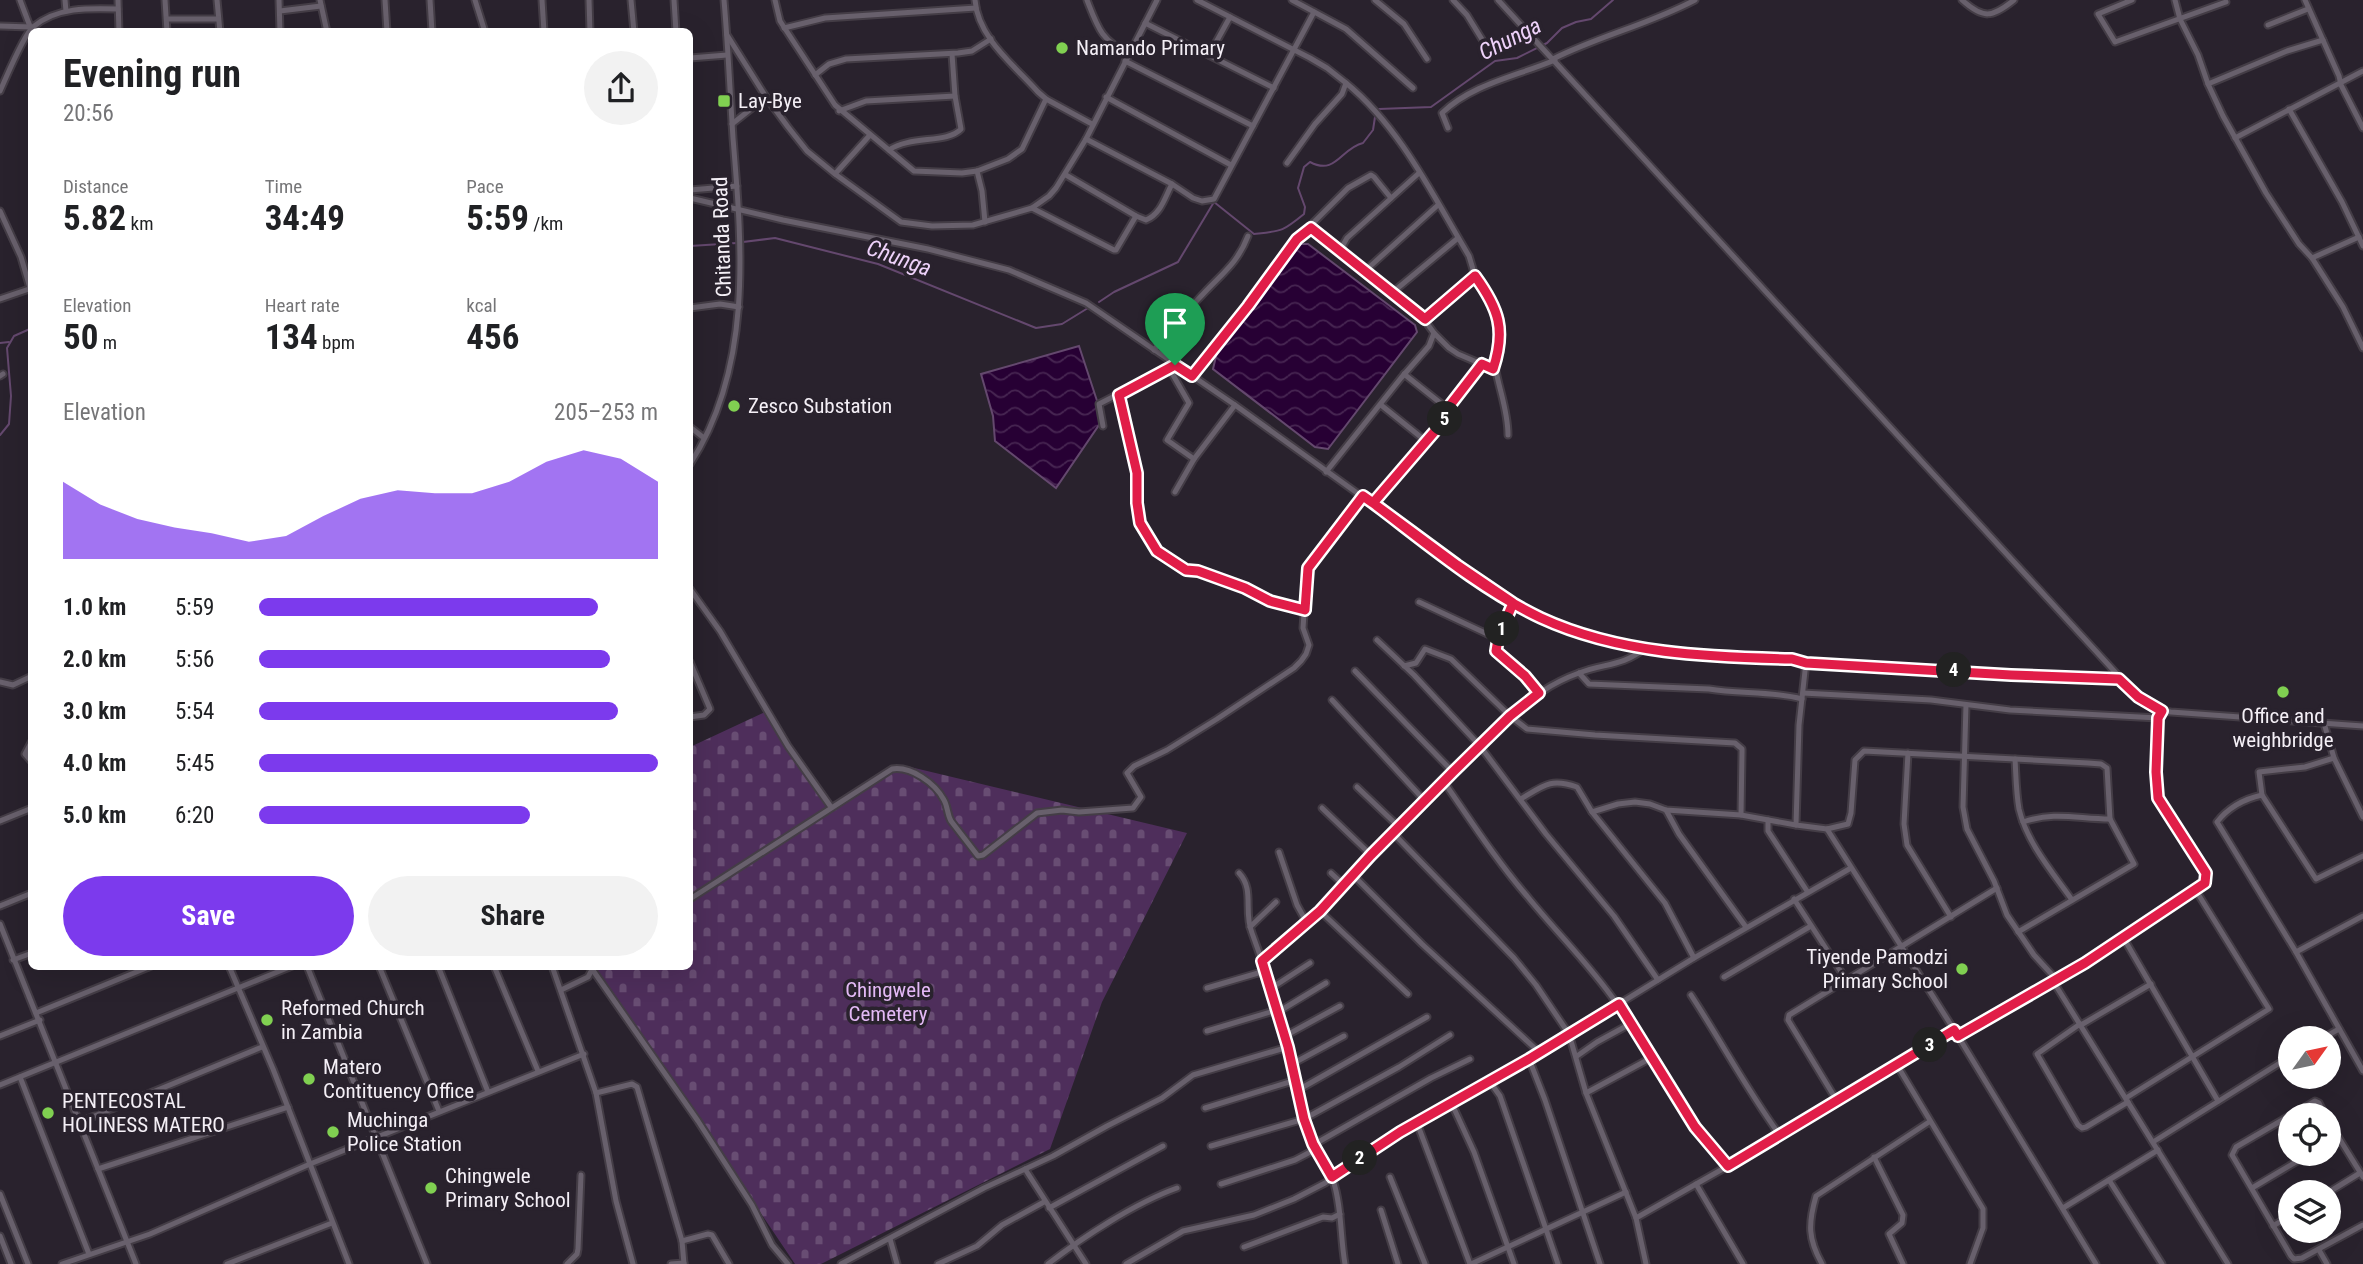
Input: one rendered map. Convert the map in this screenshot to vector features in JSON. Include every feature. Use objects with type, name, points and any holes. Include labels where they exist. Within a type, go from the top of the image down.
[{"type":"street","points":[[20,0],[31,28]]},
{"type":"street","points":[[65,0],[66,11]]},
{"type":"street","points":[[118,0],[119,28]]},
{"type":"street","points":[[165,0],[167,28]]},
{"type":"street","points":[[217,0],[219,28]]},
{"type":"street","points":[[279,0],[280,28]]},
{"type":"street","points":[[385,0],[387,28]]},
{"type":"street","points":[[430,0],[432,28]]},
{"type":"street","points":[[475,0],[484,28]]},
{"type":"street","points":[[542,0],[544,28]]},
{"type":"street","points":[[589,0],[590,28]]},
{"type":"street","points":[[631,0],[634,28]]},
{"type":"street","points":[[674,0],[676,28]]},
{"type":"street","name":"Chitanda Road","points":[[693,458],[722,393],[739,307],[740,235],[724,0]]},
{"type":"street","points":[[775,0],[784,28],[839,111],[914,170],[939,173],[976,171],[996,165],[1017,154],[1022,149],[1045,99]]},
{"type":"street","points":[[975,0],[981,24],[991,40],[1045,99],[1092,124]]},
{"type":"street","points":[[1087,0],[1101,33],[1109,43],[1129,54]]},
{"type":"street","points":[[727,35],[766,97],[807,150],[901,222],[946,226],[985,222],[1032,208],[1049,196],[1066,175],[1086,139],[1157,0]]},
{"type":"street","points":[[1197,0],[1327,68],[1385,120],[1469,256],[1475,276],[1492,304],[1498,321],[1500,344],[1493,369]]},
{"type":"street","points":[[1292,0],[1346,29],[1413,88]]},
{"type":"street","points":[[1375,0],[1404,24],[1427,59]]},
{"type":"street","points":[[1452,0],[1467,15],[1483,41]]},
{"type":"street","points":[[1499,0],[2138,697],[2162,711],[2363,726]]},
{"type":"street","points":[[1448,128],[1443,113],[1455,101],[1472,91],[1554,60],[1576,47],[1630,29],[1695,0]]},
{"type":"street","points":[[1962,0],[1977,13],[1985,15],[2002,10],[2014,0]]},
{"type":"street","points":[[2132,0],[2098,14],[2115,42],[2226,2]]},
{"type":"street","points":[[2175,0],[2180,19],[2199,55],[2208,85],[2235,138],[2266,193],[2343,307],[2363,348]]},
{"type":"street","points":[[2305,0],[2341,85],[2363,128]]},
{"type":"street","points":[[280,11],[321,3],[326,28]]},
{"type":"street","points":[[33,28],[66,11],[89,8],[118,9]]},
{"type":"street","points":[[784,28],[825,18],[976,8]]},
{"type":"street","points":[[2268,25],[2308,9]]},
{"type":"street","points":[[1086,139],[1194,198],[1208,201],[1214,199],[1314,12]]},
{"type":"street","points":[[1209,55],[1230,18]]},
{"type":"street","points":[[167,19],[218,19]]},
{"type":"street","points":[[1145,23],[1274,88]]},
{"type":"street","points":[[0,26],[28,29]]},
{"type":"street","points":[[0,91],[28,35]]},
{"type":"street","points":[[815,75],[846,59],[952,54],[972,51],[991,40]]},
{"type":"street","points":[[2208,85],[2287,51],[2323,40]]},
{"type":"street","points":[[889,149],[912,141],[954,135],[961,126],[955,96],[952,54]]},
{"type":"street","points":[[693,58],[727,55]]},
{"type":"street","points":[[1125,61],[1253,126]]},
{"type":"street","points":[[2235,138],[2341,85],[2363,71]]},
{"type":"street","points":[[1287,163],[1315,124],[1338,100],[1346,83]]},
{"type":"street","points":[[839,111],[866,101],[955,96]]},
{"type":"street","points":[[732,124],[766,97]]},
{"type":"street","points":[[1106,97],[1231,165]]},
{"type":"street","points":[[2289,109],[2337,193],[2363,246]]},
{"type":"street","points":[[835,174],[870,135]]},
{"type":"street","points":[[976,171],[982,191],[985,222]]},
{"type":"street","points":[[1342,253],[1348,238],[1419,173]]},
{"type":"street","points":[[1066,175],[1136,216],[1146,219],[1154,216],[1172,184]]},
{"type":"street","points":[[1192,376],[1291,247],[1348,188],[1367,176],[1374,177],[1391,198]]},
{"type":"street","points":[[693,190],[737,186]]},
{"type":"street","points":[[693,199],[928,249],[1009,270],[1035,279],[1095,308],[1154,350],[1172,367],[1192,376],[1235,405],[1513,603],[1543,619],[1580,632],[1644,648],[1706,656],[2119,679]]},
{"type":"street","points":[[1366,270],[1438,205]]},
{"type":"street","points":[[1032,208],[1114,250],[1136,216]]},
{"type":"street","points":[[0,211],[28,280]]},
{"type":"street","points":[[1311,228],[1425,319],[1434,333],[1458,354],[1496,371],[1503,396],[1508,435]]},
{"type":"street","points":[[1154,350],[1225,273],[1239,256],[1248,236]]},
{"type":"street","points":[[2312,258],[2358,237]]},
{"type":"street","points":[[1393,292],[1458,238]]},
{"type":"street","points":[[1425,319],[1475,276]]},
{"type":"street","points":[[0,299],[28,289]]},
{"type":"street","points":[[693,308],[720,304],[739,307]]},
{"type":"street","points":[[1326,472],[1429,345],[1434,333]]},
{"type":"street","points":[[1373,503],[1446,418],[1448,409],[1482,364]]},
{"type":"street","points":[[1103,426],[1099,404],[1172,367]]},
{"type":"street","points":[[1172,367],[1189,403],[1167,440],[1194,459]]},
{"type":"street","points":[[1404,374],[1448,409]]},
{"type":"street","points":[[1119,395],[1137,473],[1140,523],[1157,551],[1186,570],[1198,571],[1245,588],[1270,601],[1305,610]]},
{"type":"street","points":[[1175,492],[1194,459],[1235,405]]},
{"type":"street","points":[[1381,405],[1427,442]]},
{"type":"street","points":[[693,431],[704,438]]},
{"type":"street","points":[[693,898],[892,769],[920,776],[940,793],[951,821],[978,856],[983,855],[1037,813],[1062,810],[1079,813],[1133,808],[1141,797],[1127,773],[1134,766],[1167,750],[1217,719],[1301,661],[1309,645],[1303,628],[1308,568],[1363,496]]},
{"type":"street","points":[[693,593],[720,631],[788,746],[831,807]]},
{"type":"street","points":[[1419,602],[1498,639]]},
{"type":"street","points":[[1513,603],[1498,639],[1496,651],[1525,676],[1539,693]]},
{"type":"street","points":[[1377,640],[1432,693],[1480,746],[1546,834],[1614,916],[1658,980]]},
{"type":"street","points":[[1262,961],[1320,911],[1371,855],[1510,716],[1552,683],[1627,660],[1644,648]]},
{"type":"street","points":[[1404,666],[1416,663],[1425,649],[1451,659],[1510,716],[1524,728],[1531,730],[1735,743],[1742,749],[1741,815]]},
{"type":"street","points":[[1796,825],[1799,725],[1806,663]]},
{"type":"street","points":[[693,669],[710,709],[704,715],[693,717]]},
{"type":"street","points":[[1355,671],[1453,772]]},
{"type":"street","points":[[1579,673],[1589,684],[1709,689],[2158,718]]},
{"type":"street","points":[[0,682],[13,685],[28,678]]},
{"type":"street","points":[[1332,700],[1425,802]]},
{"type":"street","points":[[1966,705],[1963,807],[1965,822],[2007,915],[2055,980],[2228,1264]]},
{"type":"street","points":[[1636,1218],[1897,1065],[2055,980],[2205,883],[2206,873],[2158,798],[2158,718],[2162,711]]},
{"type":"street","points":[[2324,723],[2334,758],[2363,817]]},
{"type":"street","points":[[1592,812],[1635,802],[1666,810],[1741,815],[1828,829],[1848,824],[1850,820],[1856,760],[1864,751],[2105,765],[2108,771],[2110,818],[2134,864],[2018,932]]},
{"type":"street","points":[[1908,753],[1904,824],[1907,845],[1951,917]]},
{"type":"street","points":[[2334,758],[2305,767],[2259,772],[2262,795],[2314,878],[2319,879],[2363,856]]},
{"type":"street","points":[[2015,759],[2023,822],[2056,879],[2072,900]]},
{"type":"street","points":[[1444,782],[1494,856],[1604,984],[1695,1127],[1728,1166]]},
{"type":"street","points":[[1521,799],[1548,783],[1562,782],[1577,787],[1592,812],[1665,903],[1694,958]]},
{"type":"street","points":[[1357,787],[1399,827]]},
{"type":"street","points":[[2262,795],[2242,802],[2217,822],[2337,1026]]},
{"type":"street","points":[[1322,808],[1371,855]]},
{"type":"street","points":[[0,821],[28,810]]},
{"type":"street","points":[[1666,810],[1679,834],[1746,927]]},
{"type":"street","points":[[2023,822],[2043,816],[2061,815],[2085,819],[2110,818]]},
{"type":"street","points":[[1768,820],[1768,831],[1807,891]]},
{"type":"street","points":[[1828,829],[2096,1264]]},
{"type":"street","points":[[1393,833],[1514,958],[1569,1034],[1586,1093],[1636,1218],[1646,1264]]},
{"type":"street","points":[[1279,852],[1297,905],[1307,923]]},
{"type":"street","points":[[1126,1264],[1183,1231],[1254,1215],[1294,1199],[1451,1102],[1490,1082],[1746,927],[1851,868]]},
{"type":"street","points":[[1238,873],[1246,882],[1250,927],[1285,1036],[1304,1119],[1315,1147],[1332,1177],[1340,1214],[1345,1264]]},
{"type":"street","points":[[1331,873],[1344,885]]},
{"type":"street","points":[[1353,875],[1422,944],[1539,1052]]},
{"type":"street","points":[[1837,1101],[1788,1018],[1791,1013],[1997,888]]},
{"type":"street","points":[[2151,984],[2037,1054],[2082,1128],[2192,1055],[2269,1009],[2195,889]]},
{"type":"street","points":[[0,906],[28,895]]},
{"type":"street","points":[[1794,899],[1847,981]]},
{"type":"street","points":[[1250,927],[1276,902]]},
{"type":"street","points":[[1320,911],[1408,994]]},
{"type":"street","points":[[2296,952],[2363,916]]},
{"type":"street","points":[[0,924],[136,1264]]},
{"type":"street","points":[[1724,976],[1811,926]]},
{"type":"street","points":[[2123,937],[2218,1101]]},
{"type":"street","points":[[13,960],[28,954]]},
{"type":"street","points":[[1270,989],[1310,963]]},
{"type":"street","points":[[36,1013],[141,970]]},
{"type":"street","points":[[231,970],[349,1264]]},
{"type":"street","points":[[0,1085],[282,970]]},
{"type":"street","points":[[309,970],[427,1264]]},
{"type":"street","points":[[381,970],[439,1111]]},
{"type":"street","points":[[440,970],[488,1091]]},
{"type":"street","points":[[496,970],[537,1071]]},
{"type":"street","points":[[554,970],[596,1093],[616,1201],[633,1264]]},
{"type":"street","points":[[561,990],[588,976],[591,970]]},
{"type":"street","points":[[595,970],[698,1121],[751,1205],[772,1245],[788,1264]]},
{"type":"street","points":[[1207,988],[1265,971]]},
{"type":"street","points":[[1206,1031],[1277,1011],[1326,983]]},
{"type":"street","points":[[1691,995],[1723,1049],[1746,1081],[1759,1107],[1779,1134]]},
{"type":"street","points":[[1285,1036],[1340,1006]]},
{"type":"street","points":[[1298,1090],[1427,1017]]},
{"type":"street","points":[[0,1036],[40,1020]]},
{"type":"street","points":[[1577,1056],[1630,1024]]},
{"type":"street","points":[[2342,1034],[2363,1071]]},
{"type":"street","points":[[1212,1146],[1304,1119],[1450,1035]]},
{"type":"street","points":[[1292,1064],[1344,1036]]},
{"type":"street","points":[[80,1122],[262,1047]]},
{"type":"street","points":[[841,1264],[1162,1098],[1193,1075],[1288,1047]]},
{"type":"street","points":[[2356,1057],[2363,1053]]},
{"type":"street","points":[[62,1264],[128,1242],[310,1164],[584,1054]]},
{"type":"street","points":[[1586,1093],[1651,1058]]},
{"type":"street","points":[[1221,1184],[1295,1160],[1430,1078],[1471,1059]]},
{"type":"street","points":[[1529,1059],[1600,1264]]},
{"type":"street","points":[[2153,1142],[2278,1064]]},
{"type":"street","points":[[1897,1065],[1983,1209],[1983,1228],[1970,1264]]},
{"type":"street","points":[[20,1077],[89,1254]]},
{"type":"street","points":[[1205,1108],[1296,1080]]},
{"type":"street","points":[[1490,1082],[1500,1096],[1558,1264]]},
{"type":"street","points":[[596,1093],[632,1084],[637,1087],[682,1241],[684,1264],[671,1264]]},
{"type":"street","points":[[1451,1102],[1474,1152],[1514,1264]]},
{"type":"street","points":[[98,1169],[288,1107]]},
{"type":"street","points":[[1822,1264],[1811,1244],[1811,1220],[1816,1196],[1929,1122]]},
{"type":"street","points":[[1418,1123],[1470,1264],[1626,1192]]},
{"type":"street","points":[[2278,1123],[2236,1147],[2232,1155],[2294,1259],[2319,1250],[2363,1225]]},
{"type":"street","points":[[2341,1143],[2362,1175],[2341,1186]]},
{"type":"street","points":[[1049,1208],[1163,1146]]},
{"type":"street","points":[[2063,1208],[2158,1150]]},
{"type":"street","points":[[1874,1157],[1903,1215],[1902,1223],[1889,1234],[1903,1264]]},
{"type":"street","points":[[2252,1188],[2289,1166]]},
{"type":"street","points":[[1025,1169],[1086,1264]]},
{"type":"street","points":[[566,1264],[577,1254],[578,1249],[581,1175]]},
{"type":"street","points":[[1390,1177],[1425,1264]]},
{"type":"street","points":[[2109,1180],[2162,1264]]},
{"type":"street","points":[[1696,1184],[1743,1264]]},
{"type":"street","points":[[1048,1264],[1073,1244],[1153,1198],[1177,1188]]},
{"type":"street","points":[[0,1194],[28,1264]]},
{"type":"street","points":[[939,1264],[977,1246],[1002,1225],[1044,1202]]},
{"type":"street","points":[[1381,1210],[1398,1264]]},
{"type":"street","points":[[1244,1247],[1323,1217],[1332,1218],[1340,1214]]},
{"type":"street","points":[[227,1264],[332,1223]]},
{"type":"street","points":[[2273,1226],[2278,1223]]},
{"type":"street","points":[[682,1241],[712,1235],[729,1264]]},
{"type":"street","points":[[0,1236],[11,1264]]},
{"type":"street","points":[[890,1239],[897,1264]]},
{"type":"street","points":[[2319,1250],[2327,1264]]},
{"type":"street","points":[[81,1257],[83,1264]]},
{"type":"green space","name":"Chingwele Cemetery","points":[[767,711],[833,808],[902,765],[1187,833],[1102,1002],[1050,1149],[821,1264],[795,1264],[597,970],[693,970],[693,746]]},
{"type":"water","points":[[1298,244],[1308,244],[1415,325],[1417,332],[1328,449],[1315,447],[1213,369],[1217,352]]},
{"type":"water","points":[[1079,346],[1103,419],[1056,488],[995,441],[993,416],[981,374]]},
{"type":"waterway","name":"Chunga","points":[[1379,109],[1431,107],[1495,61],[1517,58],[1547,43],[1562,28],[1591,19],[1613,0]]},
{"type":"waterway","name":"Chunga","points":[[1099,302],[1114,292],[1178,262],[1214,202],[1254,234],[1281,230],[1291,224],[1304,214],[1305,207],[1298,188],[1304,167],[1310,162],[1326,166],[1363,143],[1373,130],[1375,117]]},
{"type":"waterway","name":"Chunga","points":[[743,242],[775,238],[878,264],[1036,328],[1062,324],[1088,308]]},
{"type":"waterway","name":"Chunga","points":[[693,246],[737,243]]},
{"type":"waterway","name":"Chunga","points":[[0,435],[9,424],[11,396],[7,348],[14,336],[28,330]]},
{"type":"waterway","points":[[0,343],[9,342]]},
{"type":"place","name":"Namando Primary","points":[[1062,48]]},
{"type":"place","name":"Lay-Bye","points":[[724,101]]},
{"type":"place","name":"Zesco Substation","points":[[734,406]]},
{"type":"place","name":"Office and weighbridge","points":[[2283,692]]},
{"type":"place","name":"Tiyende Pamodzi Primary School","points":[[1962,969]]},
{"type":"place","name":"Reformed Church in Zambia","points":[[267,1020]]},
{"type":"place","name":"Matero Contituency Office","points":[[309,1079]]},
{"type":"place","name":"PENTECOSTAL HOLINESS MATERO","points":[[48,1113]]},
{"type":"place","name":"Muchinga Police Station","points":[[333,1132]]},
{"type":"place","name":"Chingwele Primary School","points":[[431,1188]]},
{"type":"route","points":[[1175,365],[1119,395],[1137,473],[1138,515],[1157,551],[1186,570],[1192,569],[1245,588],[1281,605],[1305,610],[1308,568],[1363,496],[1373,503],[1457,565],[1513,603],[1498,639],[1496,651],[1525,676],[1539,693],[1510,716],[1453,772],[1320,911],[1262,961],[1288,1047],[1304,1119],[1313,1144],[1332,1177],[1400,1132],[1619,1004],[1695,1127],[1728,1166],[1954,1030],[1958,1036],[2033,994],[2085,963],[2205,883],[2206,873],[2158,798],[2158,718],[2162,711],[2138,697],[2119,679],[1706,656],[1656,651],[1601,639],[1543,619],[1517,606],[1513,603],[1496,592],[1457,565],[1412,532],[1373,503],[1446,418],[1451,404],[1482,364],[1493,369],[1500,344],[1497,314],[1475,276],[1425,319],[1311,228],[1297,239],[1192,376],[1175,365]]}]
